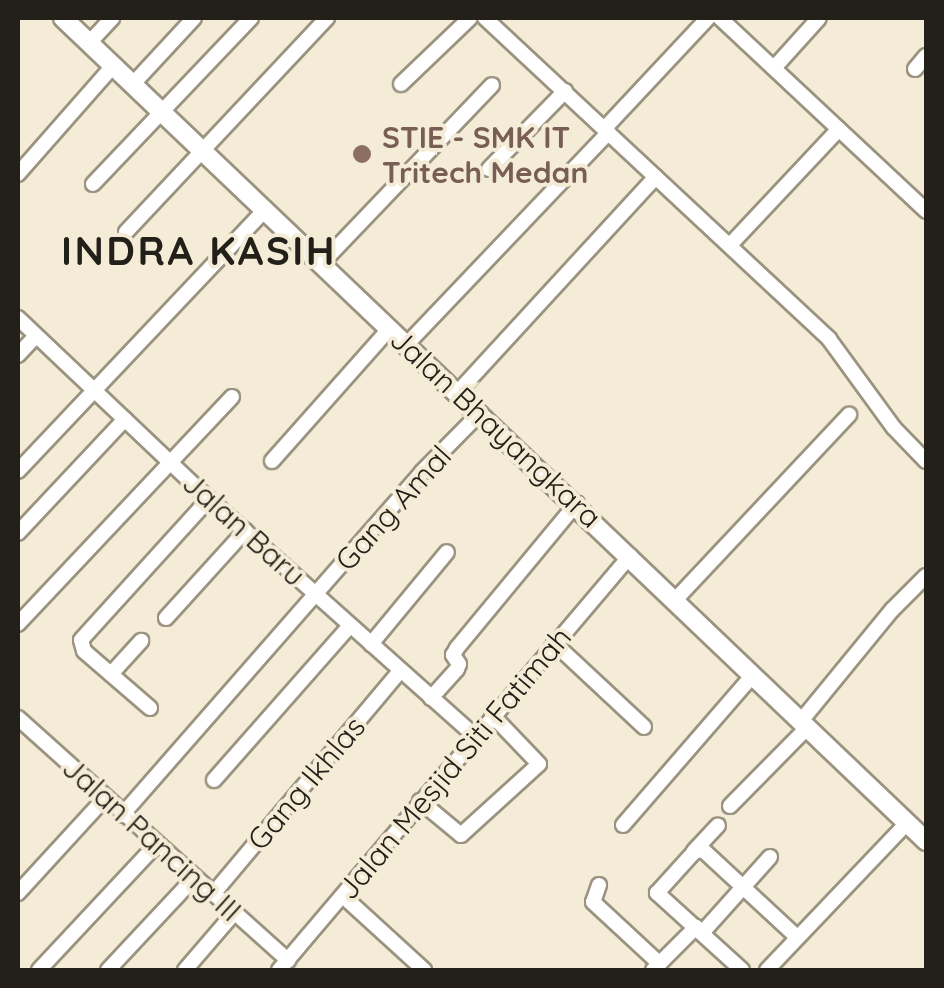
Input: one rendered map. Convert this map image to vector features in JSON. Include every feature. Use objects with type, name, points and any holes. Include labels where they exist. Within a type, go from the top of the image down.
[{"type":"main road","name":"Jalan Bhayangkara","points":[[69,20],[132,85],[576,503],[926,841]]},
{"type":"street","points":[[89,43],[112,18]]},
{"type":"street","points":[[132,85],[194,18]]},
{"type":"street","points":[[93,184],[251,18]]},
{"type":"street","points":[[126,232],[327,18]]},
{"type":"street","points":[[401,84],[470,18]]},
{"type":"street","points":[[485,18],[829,339],[894,428],[926,461]]},
{"type":"street","points":[[408,344],[708,18]]},
{"type":"street","points":[[720,18],[926,211]]},
{"type":"street","points":[[774,68],[818,18]]},
{"type":"street","points":[[915,69],[926,56]]},
{"type":"street","points":[[18,174],[113,66]]},
{"type":"street","points":[[322,263],[492,85]]},
{"type":"street","points":[[489,169],[565,92]]},
{"type":"street","points":[[730,245],[839,129]]},
{"type":"street","points":[[458,392],[656,176]]},
{"type":"street","points":[[18,471],[265,210]]},
{"type":"street","name":"Jalan Baru","points":[[18,318],[208,499],[474,735]]},
{"type":"street","points":[[272,461],[390,328]]},
{"type":"street","points":[[18,355],[36,336]]},
{"type":"street","points":[[18,624],[232,396]]},
{"type":"street","name":"Gang Amal","points":[[122,816],[480,413]]},
{"type":"street","points":[[676,599],[849,414]]},
{"type":"street","points":[[18,532],[125,419]]},
{"type":"street","points":[[150,708],[84,651],[82,640],[208,499]]},
{"type":"street","points":[[431,698],[457,669],[452,655],[457,648],[576,503]]},
{"type":"street","points":[[166,618],[245,531]]},
{"type":"street","points":[[371,644],[446,552]]},
{"type":"street","name":"Jalan Mesjid Siti Fatimah","points":[[283,965],[474,735],[630,556]]},
{"type":"street","points":[[730,806],[804,724],[892,610],[926,576]]},
{"type":"street","points":[[214,780],[350,626]]},
{"type":"street","points":[[111,674],[141,641]]},
{"type":"street","points":[[554,642],[644,728]]},
{"type":"street","name":"Gang Ikhlas","points":[[212,894],[400,671]]},
{"type":"street","points":[[622,825],[753,675]]},
{"type":"street","points":[[420,801],[461,835],[539,764],[492,715]]},
{"type":"street","name":"Jalan Pancing III","points":[[18,718],[122,816],[234,913],[283,965]]},
{"type":"street","points":[[18,893],[104,798]]},
{"type":"street","points":[[768,970],[796,936],[908,822]]},
{"type":"street","points":[[718,825],[657,893],[742,970]]},
{"type":"street","points":[[39,970],[156,845]]},
{"type":"street","points":[[694,852],[702,850],[796,936]]},
{"type":"street","points":[[599,885],[593,902],[656,967],[770,858]]},
{"type":"street","points":[[108,970],[194,878]]},
{"type":"street","points":[[343,896],[424,970]]},
{"type":"street","points":[[185,970],[234,913]]},
{"type":"street","points":[[715,970],[728,958]]},
{"type":"place","name":"STIE - SMK IT Tritech Medan","points":[[362,154]]},
{"type":"district","name":"INDRA KASIH","points":[[199,250]]}]
